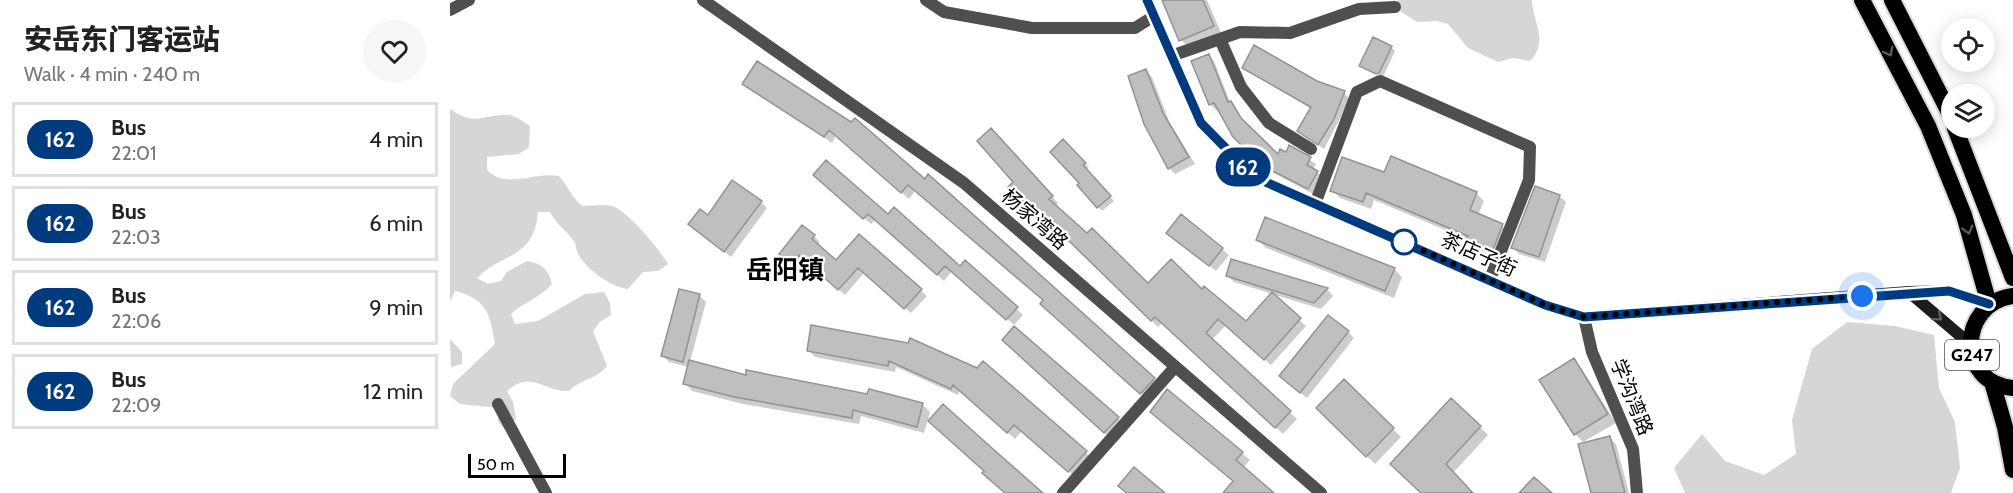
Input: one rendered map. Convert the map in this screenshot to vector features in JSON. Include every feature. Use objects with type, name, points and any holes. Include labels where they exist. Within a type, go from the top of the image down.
[{"type":"highway","points":[[1862,0],[1928,126],[1964,215],[1989,304],[2013,296]]},
{"type":"highway","points":[[1892,0],[1941,96]]},
{"type":"highway","points":[[1959,138],[2013,278]]},
{"type":"highway","name":"G247","points":[[1989,304],[1978,316],[1972,329],[1970,344],[1977,366],[1992,382],[2013,388]]},
{"type":"highway","points":[[1992,382],[2005,427],[2013,470]]},
{"type":"main road","name":"茶店子街","points":[[1147,0],[1201,123],[1254,177],[1545,305],[1584,317],[1909,292],[1949,291],[1989,304]]},
{"type":"main road","points":[[1909,292],[1970,344]]},
{"type":"street","points":[[450,10],[469,0]]},
{"type":"street","name":"杨家湾路","points":[[704,0],[964,183],[1321,493]]},
{"type":"street","points":[[926,0],[944,12],[1032,28],[1135,28],[1154,16]]},
{"type":"street","points":[[1171,56],[1240,32],[1290,33],[1359,9],[1395,7]]},
{"type":"street","points":[[1220,39],[1241,87],[1269,123],[1311,149]]},
{"type":"street","points":[[1315,204],[1357,92],[1380,81],[1530,147],[1529,180],[1490,279]]},
{"type":"street","name":"学沟湾路","points":[[1584,317],[1592,352],[1633,448],[1637,493]]},
{"type":"street","points":[[1063,493],[1176,367]]},
{"type":"street","points":[[498,404],[546,493]]},
{"type":"shaded area","points":[[1398,0],[1532,0],[1539,46],[1530,61],[1513,58],[1498,62],[1468,48],[1448,24],[1437,21],[1417,22],[1395,8]]},
{"type":"shaded area","points":[[450,109],[471,119],[511,116],[530,126],[529,147],[519,154],[487,157],[487,170],[503,179],[559,176],[582,206],[612,206],[626,214],[668,264],[658,271],[643,272],[628,289],[621,288],[600,277],[587,266],[578,254],[574,241],[550,212],[538,212],[535,227],[524,247],[477,278],[488,284],[501,281],[507,272],[527,261],[540,265],[546,270],[552,284],[511,314],[515,324],[538,321],[585,294],[604,292],[610,303],[611,315],[600,322],[593,331],[607,366],[599,374],[569,391],[531,382],[516,385],[507,391],[513,402],[516,419],[505,430],[498,421],[498,408],[460,404],[450,396],[453,384],[495,344],[489,316],[480,303],[466,294],[455,291],[450,301]]},
{"type":"shaded area","points":[[1847,322],[1895,326],[1934,335],[1939,388],[1955,422],[1960,468],[1951,493],[1685,493],[1674,468],[1702,434],[1725,461],[1764,475],[1796,454],[1792,420],[1812,349]]},
{"type":"shaded area","points":[[450,339],[462,352],[462,364],[451,367]]},
{"type":"building","points":[[1162,0],[1203,0],[1214,26],[1179,41]]},
{"type":"building","points":[[1373,37],[1392,46],[1379,73],[1376,74],[1359,66]]},
{"type":"building","points":[[1254,45],[1317,81],[1345,91],[1334,119],[1318,145],[1297,131],[1311,107],[1242,68]]},
{"type":"building","points":[[1209,54],[1228,102],[1231,101],[1241,118],[1278,154],[1280,149],[1286,152],[1289,145],[1311,157],[1307,165],[1318,171],[1308,189],[1263,166],[1233,137],[1214,103],[1209,105],[1191,61]]},
{"type":"building","points":[[757,61],[851,122],[855,118],[925,179],[928,174],[1155,378],[1140,394],[1040,304],[1043,300],[908,185],[901,193],[829,130],[824,137],[742,84]]},
{"type":"building","points":[[1146,69],[1163,113],[1189,157],[1168,169],[1144,124],[1128,76]]},
{"type":"building","points":[[991,128],[1053,196],[1049,199],[1087,233],[1092,228],[1148,283],[1171,259],[1202,289],[1204,286],[1246,321],[1272,292],[1301,318],[1264,360],[1218,319],[1206,333],[1291,411],[1275,428],[1155,317],[1151,321],[1070,242],[1008,187],[1013,182],[977,141]]},
{"type":"building","points":[[1063,139],[1086,163],[1083,165],[1111,196],[1097,208],[1077,185],[1079,183],[1050,152]]},
{"type":"building","points":[[1391,156],[1477,192],[1470,210],[1503,224],[1492,252],[1466,240],[1468,236],[1366,193],[1363,202],[1330,191],[1342,157],[1384,172]]},
{"type":"building","points":[[826,160],[888,214],[894,207],[960,266],[965,260],[1018,307],[1006,320],[945,266],[937,275],[868,214],[863,219],[813,175]]},
{"type":"building","points":[[732,180],[762,201],[724,252],[688,224],[700,209],[708,215]]},
{"type":"building","points":[[1535,186],[1560,195],[1539,257],[1511,248]]},
{"type":"building","points":[[1181,214],[1223,248],[1209,266],[1166,233]]},
{"type":"building","points":[[1265,217],[1395,268],[1385,291],[1256,240]]},
{"type":"building","points":[[802,225],[815,235],[812,239],[836,260],[859,234],[922,289],[904,309],[858,268],[838,290],[799,255],[792,264],[779,254]]},
{"type":"building","points":[[1231,259],[1328,288],[1314,303],[1226,276]]},
{"type":"building","points":[[679,289],[700,294],[683,362],[661,356]]},
{"type":"building","points":[[1328,315],[1349,331],[1300,393],[1279,376]]},
{"type":"building","points":[[811,325],[908,343],[910,338],[977,368],[983,361],[1087,451],[1068,472],[1014,425],[1007,433],[953,385],[951,389],[889,361],[888,366],[807,351]]},
{"type":"building","points":[[1014,326],[1119,417],[1104,433],[1002,340]]},
{"type":"building","points":[[1574,358],[1608,414],[1574,435],[1539,380]]},
{"type":"building","points":[[689,360],[746,375],[746,370],[867,394],[869,389],[923,403],[917,427],[853,410],[852,418],[734,397],[683,384]]},
{"type":"building","points":[[1344,379],[1394,428],[1366,457],[1316,408]]},
{"type":"building","points":[[1167,389],[1243,452],[1236,460],[1274,493],[1223,493],[1233,481],[1150,412]]},
{"type":"building","points":[[1451,398],[1481,426],[1446,464],[1473,493],[1421,493],[1390,464]]},
{"type":"building","points":[[943,404],[1043,493],[1005,493],[982,473],[984,471],[928,421]]},
{"type":"building","points":[[1610,436],[1625,493],[1591,493],[1578,444]]},
{"type":"building","points":[[1134,467],[1165,493],[1127,493],[1118,486]]},
{"type":"building","points":[[1534,477],[1552,493],[1519,493]]},
{"type":"bus line","name":"162","points":[[1147,0],[1201,123],[1254,177],[1545,305],[1584,317],[1909,292],[1949,291],[1989,304]]},
{"type":"district","name":"岳阳镇","points":[[785,270]]},
{"type":"route","points":[[1404,242],[1545,305],[1584,317],[1862,296]]}]
